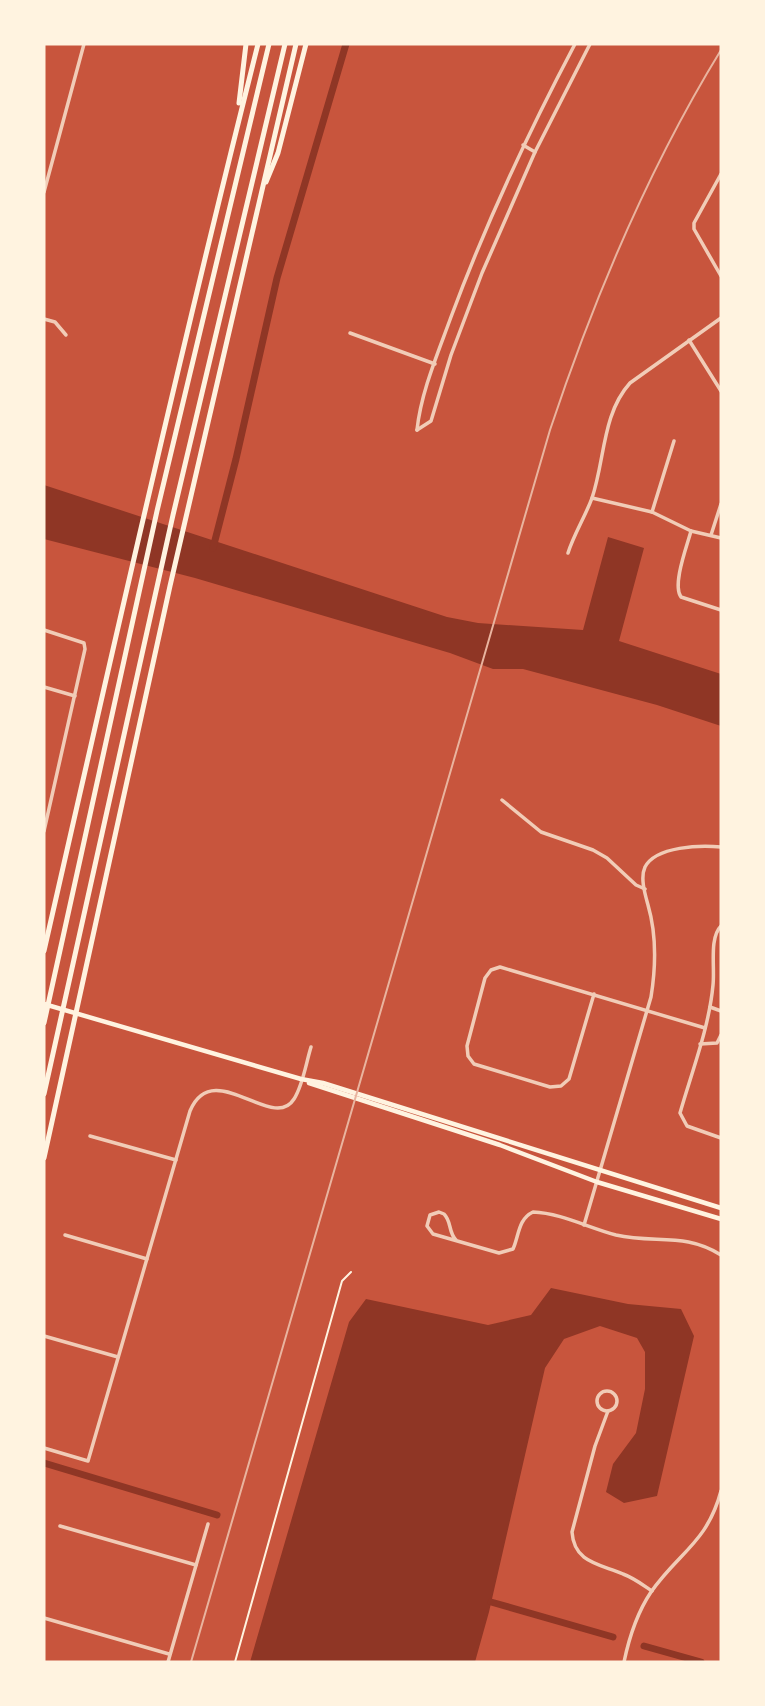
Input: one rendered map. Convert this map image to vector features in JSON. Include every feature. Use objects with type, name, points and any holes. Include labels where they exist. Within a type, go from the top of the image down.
[{"type":"highway","points":[[237,122],[247,44]]},
{"type":"highway","points":[[44,951],[145,508],[258,44]]},
{"type":"highway","points":[[44,1023],[142,578],[269,44]]},
{"type":"highway","points":[[44,1094],[173,515],[285,44]]},
{"type":"highway","points":[[44,1158],[170,586],[296,44]]},
{"type":"highway","points":[[260,198],[278,153],[306,44]]},
{"type":"main road","points":[[44,1004],[323,1083],[721,1208]]},
{"type":"main road","points":[[302,1079],[323,1089],[500,1145],[597,1182],[721,1219]]},
{"type":"street","points":[[44,192],[84,44]]},
{"type":"street","points":[[576,44],[523,145],[463,284],[435,364],[417,430],[430,421],[475,289],[534,152],[590,44]]},
{"type":"street","points":[[523,145],[534,152]]},
{"type":"street","points":[[721,174],[694,223],[694,229],[721,276]]},
{"type":"street","points":[[568,553],[573,535],[592,498],[618,398],[629,383],[721,318]]},
{"type":"street","points":[[44,319],[55,322],[66,335]]},
{"type":"street","points":[[350,333],[435,364]]},
{"type":"street","points":[[689,340],[721,391]]},
{"type":"street","points":[[652,512],[674,441]]},
{"type":"street","points":[[592,498],[652,512],[691,531],[721,538]]},
{"type":"street","points":[[711,536],[721,504]]},
{"type":"street","points":[[691,531],[677,589],[681,597],[721,610]]},
{"type":"street","points":[[44,629],[84,643],[85,649],[44,831]]},
{"type":"street","points":[[44,687],[75,696]]},
{"type":"street","points":[[44,794],[52,796]]},
{"type":"street","points":[[502,800],[541,832],[593,850],[607,858],[636,885],[645,889]]},
{"type":"street","points":[[584,1225],[648,1011],[654,977],[655,944],[643,876],[646,865],[665,853],[687,847],[721,847]]},
{"type":"street","points":[[721,926],[715,936],[710,1007],[680,1113],[683,1123],[691,1129],[721,1138]]},
{"type":"street","points":[[594,994],[569,1079],[561,1086],[550,1087],[474,1064],[468,1056],[467,1046],[485,978],[495,968],[505,967],[594,994],[648,1011],[705,1028]]},
{"type":"street","points":[[710,1007],[721,1011]]},
{"type":"street","points":[[700,1044],[717,1043],[721,1035]]},
{"type":"street","points":[[44,1448],[88,1461],[190,1111],[200,1094],[220,1091],[281,1108],[289,1105],[295,1099],[311,1047]]},
{"type":"street","points":[[90,1136],[176,1160]]},
{"type":"street","points":[[456,1240],[444,1214],[439,1212],[430,1215],[426,1223],[429,1230],[438,1236],[499,1253],[509,1252],[515,1245],[522,1221],[526,1215],[533,1212],[631,1237],[694,1242],[721,1255]]},
{"type":"street","points":[[65,1235],[146,1259]]},
{"type":"street","points":[[44,1336],[117,1357]]},
{"type":"street","points":[[608,1411],[601,1409],[597,1403],[598,1395],[606,1391],[612,1392],[617,1401],[615,1407],[608,1411],[595,1446],[572,1532],[578,1552],[589,1562],[624,1574],[652,1591]]},
{"type":"street","points":[[624,1662],[635,1623],[652,1591],[698,1540],[713,1516],[721,1491]]},
{"type":"street","points":[[168,1662],[208,1524]]},
{"type":"street","points":[[60,1526],[196,1565]]},
{"type":"street","points":[[44,1618],[170,1655]]},
{"type":"path","points":[[235,1662],[342,1282],[351,1272]]},
{"type":"shaded area","points":[[44,485],[447,617],[478,623],[583,630],[608,537],[644,548],[619,641],[721,674],[721,726],[657,705],[523,669],[493,669],[450,653],[195,578],[44,539]]},
{"type":"shaded area","points":[[551,1288],[628,1304],[681,1309],[694,1336],[657,1496],[624,1503],[606,1492],[613,1464],[636,1433],[645,1389],[645,1352],[637,1338],[600,1326],[564,1339],[545,1368],[475,1662],[250,1662],[349,1322],[366,1299],[488,1325],[531,1315]]},
{"type":"waterway","points":[[213,548],[277,278],[346,44]]},
{"type":"waterway","points":[[44,1463],[217,1515]]},
{"type":"waterway","points":[[491,1602],[613,1637]]},
{"type":"waterway","points":[[644,1646],[701,1662]]},
{"type":"railway","points":[[191,1662],[550,430],[604,283],[646,188],[694,95],[721,50]]}]
